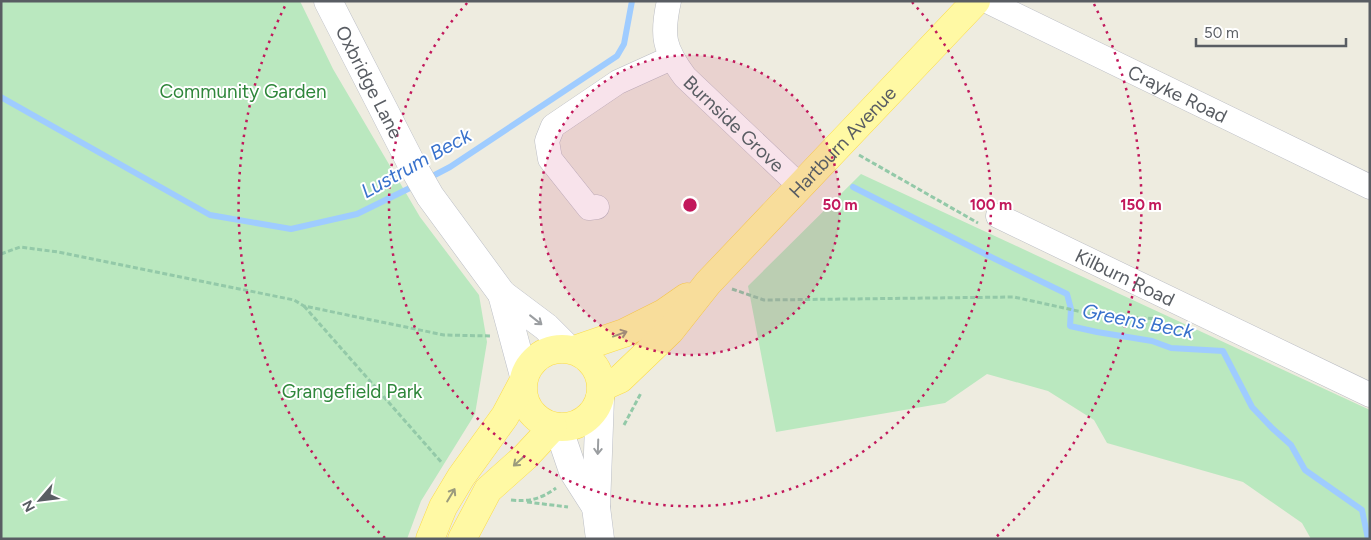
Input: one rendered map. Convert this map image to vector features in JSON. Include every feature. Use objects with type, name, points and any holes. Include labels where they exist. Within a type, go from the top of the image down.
[{"type":"main road","name":"Hartburn Avenue","points":[[601,393],[620,379],[720,286],[800,186],[976,1]]},
{"type":"main road","name":"Hartburn Avenue","points":[[571,349],[632,329],[720,286]]},
{"type":"main road","points":[[430,539],[443,507],[505,416],[523,380],[533,360],[548,350],[571,349],[585,355],[594,364],[599,375],[601,393],[593,412],[582,422],[568,427],[556,427],[536,418],[525,403],[523,380]]},
{"type":"main road","points":[[462,539],[488,490],[556,427]]},
{"type":"street","name":"Oxbridge Lane","points":[[328,1],[411,163],[430,196],[502,294]]},
{"type":"street","name":"Burnside Grove","points":[[669,1],[665,20],[665,40],[671,58],[685,77],[800,186]]},
{"type":"street","name":"Crayke Road","points":[[987,1],[1370,187]]},
{"type":"street","name":"Burnside Grove","points":[[597,206],[589,208],[550,159],[547,141],[553,126],[618,82],[671,58]]},
{"type":"street","name":"Kilburn Road","points":[[1001,226],[1370,395]]},
{"type":"street","points":[[502,294],[546,327],[571,349]]},
{"type":"street","points":[[502,294],[523,380]]},
{"type":"street","points":[[600,539],[596,508],[601,393]]},
{"type":"street","points":[[556,427],[573,471],[596,508]]},
{"type":"path","points":[[840,144],[1001,226]]},
{"type":"path","points":[[1,254],[20,246],[58,252],[294,300],[304,306],[444,335],[491,336]]},
{"type":"path","points":[[720,286],[764,300],[1014,297],[1096,315],[1162,319]]},
{"type":"path","points":[[525,502],[569,508]]},
{"type":"green space","points":[[1,1],[300,1],[333,69],[420,217],[479,295],[487,342],[475,414],[421,501],[407,539],[1,539]]},
{"type":"green space","points":[[861,174],[1370,410],[1370,539],[1311,539],[1302,523],[1243,482],[1107,443],[1094,420],[1048,391],[987,374],[945,403],[776,432],[748,286]]},
{"type":"waterway","name":"Lustrum Beck","points":[[427,179],[450,167],[617,56],[624,44],[632,1]]},
{"type":"waterway","name":"Lustrum Beck","points":[[1,97],[210,215],[291,229],[357,214],[416,185]]},
{"type":"waterway","name":"Greens Beck","points":[[853,187],[1067,294],[1071,309],[1070,326],[1152,341],[1171,348],[1223,351],[1252,407],[1291,445],[1305,470],[1362,510],[1368,539]]},
{"type":"park label","name":"Community Garden","points":[[243,91]]},
{"type":"park label","name":"Grangefield Park","points":[[352,391]]}]
